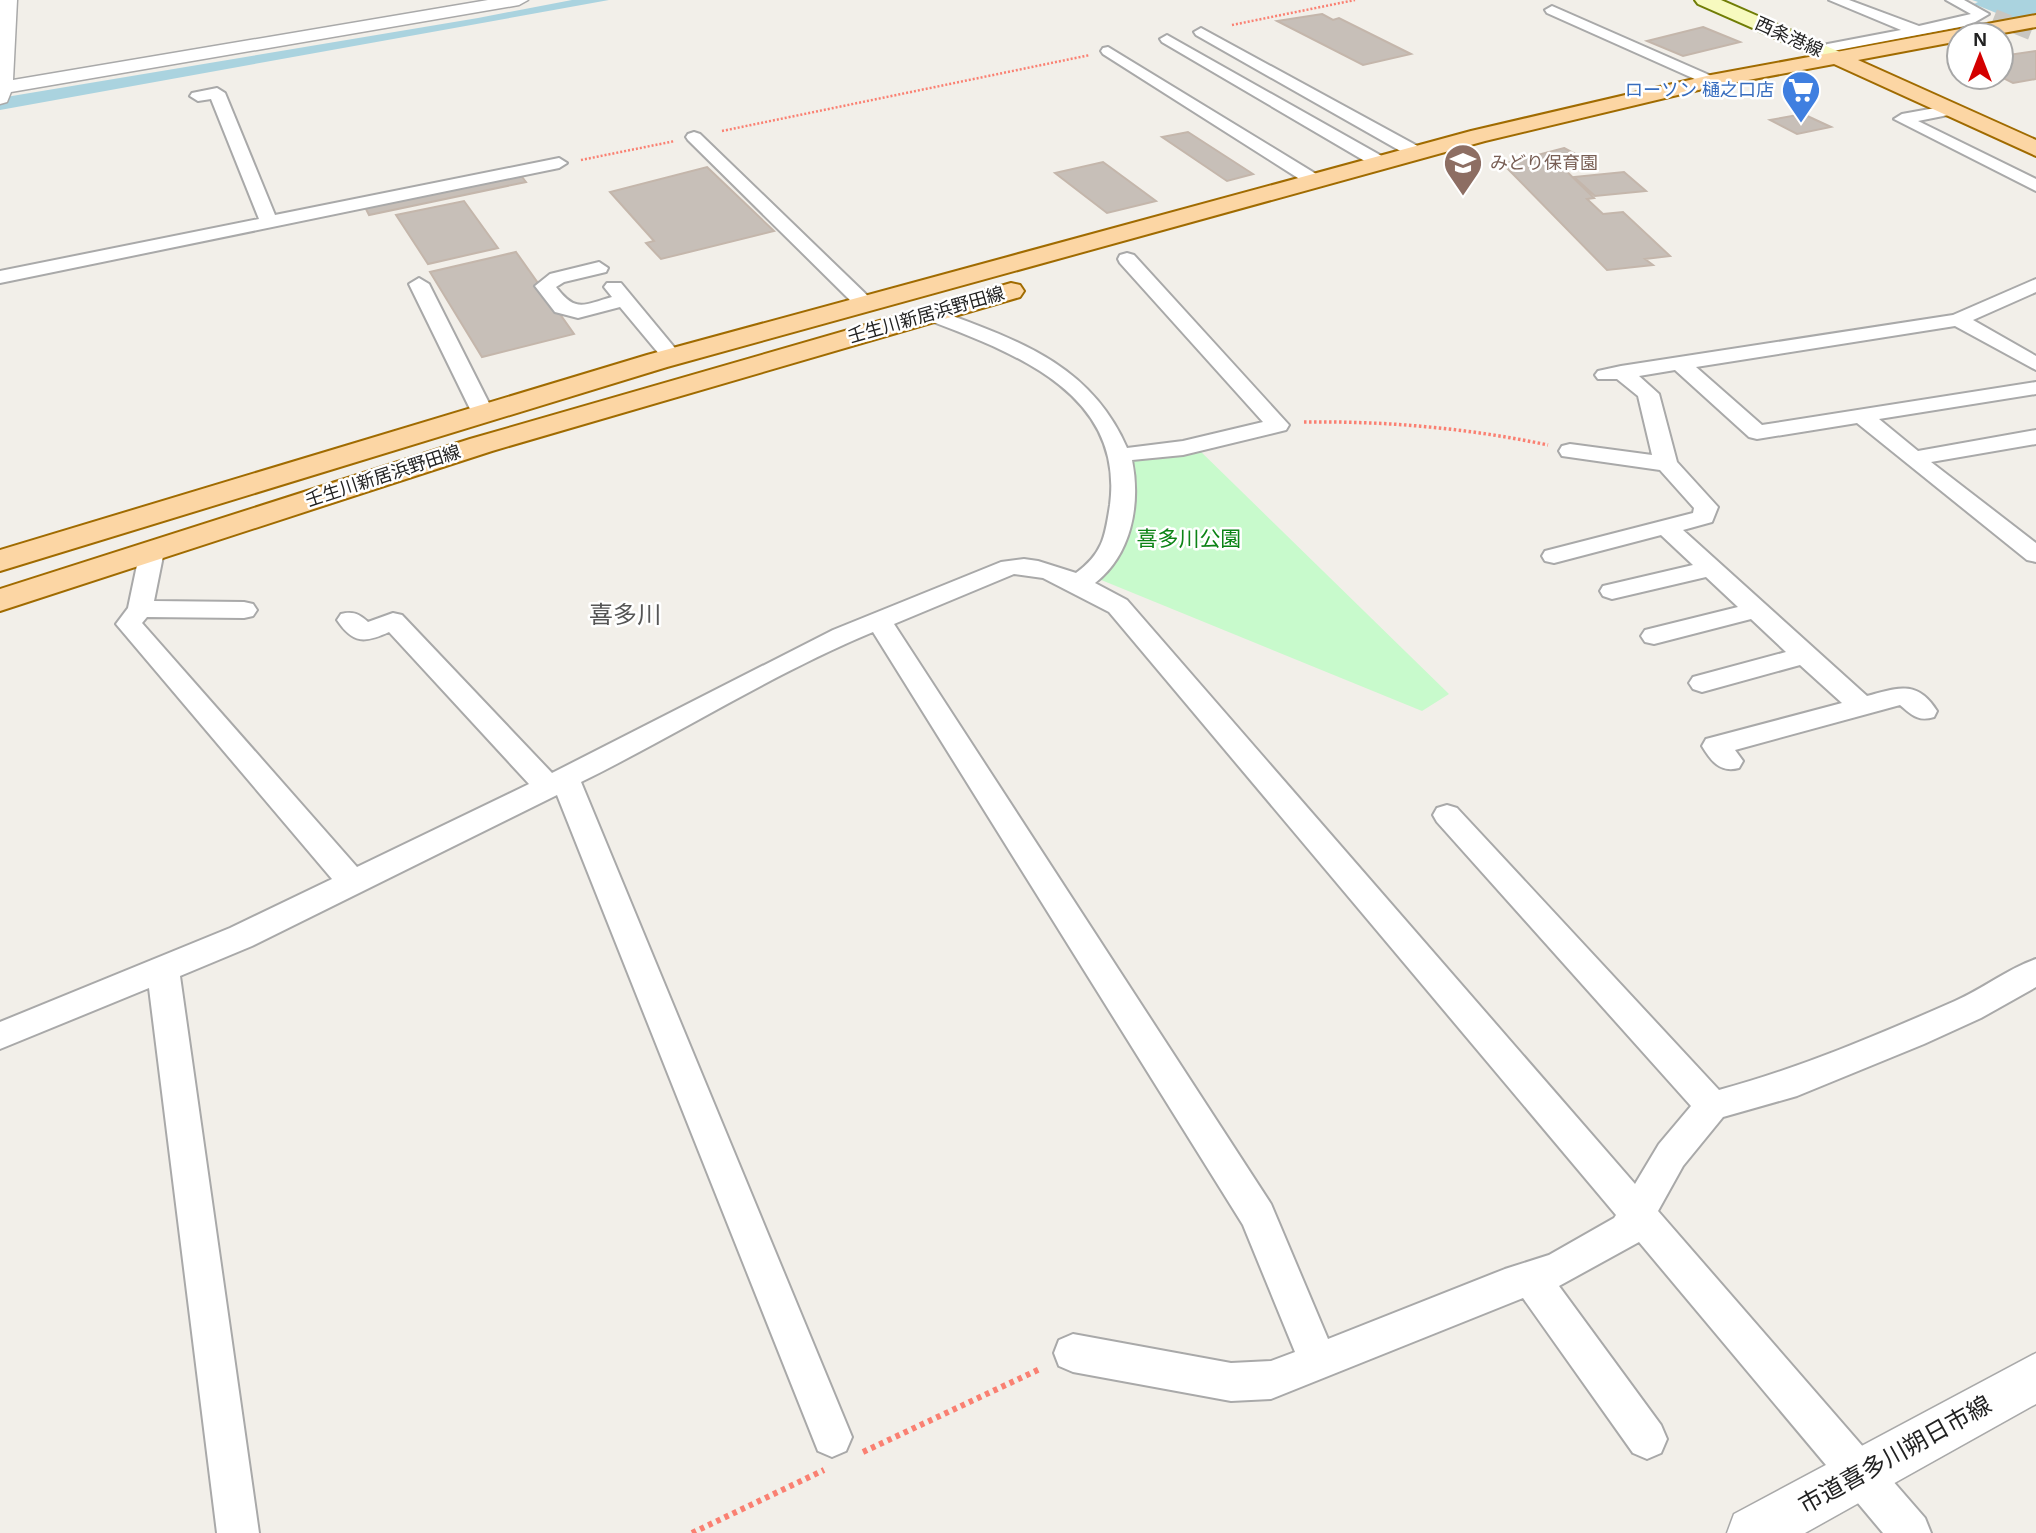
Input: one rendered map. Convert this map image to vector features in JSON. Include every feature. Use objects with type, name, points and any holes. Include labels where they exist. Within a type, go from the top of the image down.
[{"type":"main road","name":"西条港線","points":[[1705,0],[1826,54]]},
{"type":"main road","name":"壬生川新居浜野田線","points":[[0,561],[672,357],[1381,163],[1581,110],[1826,54],[1945,34]]},
{"type":"main road","points":[[1826,54],[2036,149]]},
{"type":"main road","points":[[1114,262],[1620,122],[1945,55]]},
{"type":"main road","name":"壬生川新居浜野田線","points":[[0,600],[481,444],[1039,283]]},
{"type":"street","points":[[8,0],[1,92],[519,0]]},
{"type":"street","points":[[1836,0],[1920,31]]},
{"type":"street","points":[[1953,0],[2010,21]]},
{"type":"street","points":[[1552,10],[1711,81]]},
{"type":"street","points":[[1972,21],[1982,14],[2009,21]]},
{"type":"street","points":[[1826,54],[1945,26]]},
{"type":"street","points":[[1201,32],[1418,153]]},
{"type":"street","points":[[1167,39],[1381,163]]},
{"type":"street","points":[[1108,51],[1315,181]]},
{"type":"street","points":[[198,96],[217,93],[270,222]]},
{"type":"street","points":[[1952,110],[1902,119],[2036,186]]},
{"type":"street","points":[[694,137],[865,304]]},
{"type":"street","points":[[0,277],[559,163]]},
{"type":"street","points":[[1114,262],[1279,425]]},
{"type":"street","points":[[625,300],[578,312],[562,309],[545,286],[557,278],[596,264],[672,357]]},
{"type":"street","points":[[419,284],[483,413]]},
{"type":"street","points":[[1554,556],[1704,517],[1706,507],[1667,464],[1647,394],[1613,374],[1958,320],[2036,285]]},
{"type":"street","points":[[930,314],[1017,349],[1056,368],[1078,387],[1096,411],[1121,455],[1125,479],[1114,550],[1099,568],[1076,584]]},
{"type":"street","points":[[1958,320],[2036,364]]},
{"type":"street","points":[[1679,363],[1756,432],[2036,388]]},
{"type":"street","points":[[1862,416],[2036,555]]},
{"type":"street","points":[[1121,455],[1183,448],[1279,425]]},
{"type":"street","points":[[1913,458],[2036,437]]},
{"type":"street","points":[[1570,450],[1667,464]]},
{"type":"street","points":[[1667,528],[1861,706]]},
{"type":"street","points":[[152,551],[140,609],[129,624],[353,883]]},
{"type":"street","points":[[0,1036],[240,937],[649,737],[775,668],[879,621],[1010,567],[1027,565],[1043,568],[1118,606],[1910,1533]]},
{"type":"street","points":[[1612,591],[1711,568]]},
{"type":"street","points":[[140,609],[244,610]]},
{"type":"street","points":[[1654,636],[1756,610]]},
{"type":"street","points":[[351,620],[365,633],[393,621],[557,783],[841,1452]]},
{"type":"street","points":[[879,621],[1258,1216],[1318,1362]]},
{"type":"street","points":[[1702,683],[1805,655]]},
{"type":"street","points":[[1729,761],[1716,746],[1861,706],[1905,695],[1924,711]]},
{"type":"street","points":[[1447,815],[1712,1106]]},
{"type":"street","points":[[163,970],[239,1533]]},
{"type":"street","points":[[1073,1353],[1231,1382],[1271,1380],[1559,1269],[1627,1230],[1671,1154],[1712,1106],[1784,1086],[1912,1034],[1969,1009],[2036,972]]},
{"type":"street","points":[[1531,1278],[1647,1439]]},
{"type":"street","name":"市道喜多川朔日市線","points":[[1754,1533],[2036,1377]]},
{"type":"path","points":[[1201,32],[1355,0]]},
{"type":"path","points":[[559,163],[1108,51]]},
{"type":"path","points":[[1279,425],[1317,422],[1422,424],[1505,434],[1570,450]]},
{"type":"path","points":[[692,1533],[841,1452],[1073,1353]]},
{"type":"green space","name":"喜多川公園","points":[[1194,445],[1449,694],[1422,711],[1089,575],[1114,550],[1121,455]]},
{"type":"water","points":[[572,0],[609,0],[0,110],[0,98]]},
{"type":"water","points":[[1972,0],[2036,0],[2036,29],[1974,4],[1978,2]]},
{"type":"building","points":[[1322,14],[1333,20],[1339,18],[1411,54],[1363,65],[1277,21]]},
{"type":"building","points":[[1703,27],[1740,42],[1683,56],[1647,41]]},
{"type":"building","points":[[2036,51],[2036,79],[2015,83],[2015,54]]},
{"type":"building","points":[[1803,114],[1831,127],[1797,134],[1770,120]]},
{"type":"building","points":[[1188,132],[1253,174],[1227,181],[1162,137]]},
{"type":"building","points":[[1564,148],[1579,156],[1557,162],[1594,198],[1587,199],[1603,214],[1623,212],[1670,256],[1645,259],[1653,265],[1607,270],[1503,164]]},
{"type":"building","points":[[1103,162],[1156,201],[1107,213],[1055,173]]},
{"type":"building","points":[[707,167],[774,231],[661,259],[646,243],[654,241],[610,192]]},
{"type":"building","points":[[1624,172],[1646,191],[1595,196],[1574,177]]},
{"type":"building","points":[[519,173],[526,182],[369,215],[365,207]]},
{"type":"building","points":[[464,201],[498,248],[428,264],[396,215]]},
{"type":"building","points":[[516,252],[574,334],[482,357],[430,272]]},
{"type":"tunnel","points":[[1994,17],[2036,34]]},
{"type":"place","name":"ローソン 樋之口店","points":[[1801,124]]},
{"type":"place","name":"みどり保育園","points":[[1463,197]]},
{"type":"district","name":"喜多川","points":[[625,615]]}]
